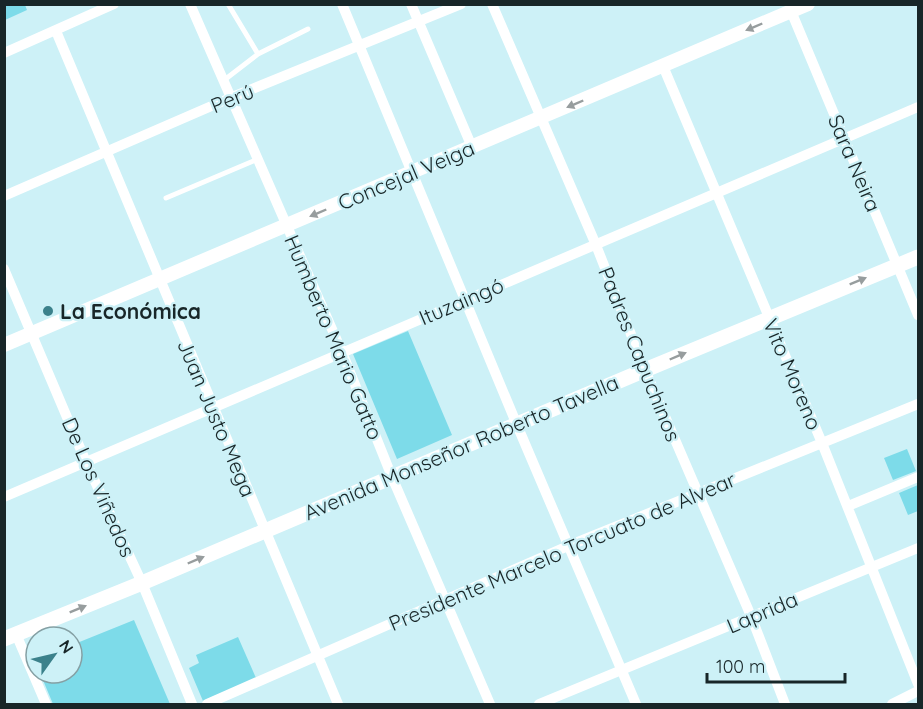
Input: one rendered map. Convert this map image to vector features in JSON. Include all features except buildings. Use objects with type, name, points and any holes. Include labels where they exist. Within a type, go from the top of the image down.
[{"type":"main road","name":"Avenida Monseñor Roberto Tavella","points":[[10,637],[918,257]]},
{"type":"street","points":[[4,53],[114,4]]},
{"type":"street","name":"Humberto Mario Gatto","points":[[190,4],[342,352],[392,477],[490,705]]},
{"type":"street","points":[[342,4],[516,424],[636,705]]},
{"type":"street","points":[[411,4],[472,147]]},
{"type":"street","name":"Perú","points":[[4,196],[230,98],[461,4]]},
{"type":"street","name":"Padres Capuchinos","points":[[492,4],[596,245],[645,370],[751,616],[785,705]]},
{"type":"street","name":"Concejal Veiga","points":[[4,345],[808,4]]},
{"type":"street","name":"Sara Neira","points":[[791,12],[918,315]]},
{"type":"street","name":"Juan Justo Mega","points":[[56,31],[338,705]]},
{"type":"street","name":"Vito Moreno","points":[[663,66],[848,506],[918,684]]},
{"type":"street","name":"Ituzaingó","points":[[4,497],[918,106]]},
{"type":"street","name":"De Los Viñedos","points":[[4,269],[86,462],[142,583],[192,705]]},
{"type":"street","name":"Presidente Marcelo Torcuato de Alvear","points":[[207,705],[568,546],[918,404]]},
{"type":"street","points":[[848,506],[918,477]]},
{"type":"street","name":"Laprida","points":[[539,705],[918,548]]},
{"type":"street","points":[[10,637],[46,705]]},
{"type":"street","points":[[892,705],[918,691]]},
{"type":"lane","points":[[228,4],[258,54]]},
{"type":"lane","points":[[223,81],[258,54],[308,28]]},
{"type":"lane","points":[[166,198],[258,159]]},
{"type":"shaded area","points":[[5,4],[25,5],[27,10],[5,20]]},
{"type":"shaded area","points":[[408,331],[452,435],[397,459],[353,354]]},
{"type":"shaded area","points":[[907,449],[916,471],[893,480],[884,458]]},
{"type":"shaded area","points":[[918,485],[918,511],[908,515],[899,493]]},
{"type":"shaded area","points":[[134,620],[170,704],[53,704],[45,685],[84,685],[84,640]]},
{"type":"shaded area","points":[[238,637],[256,678],[203,701],[189,668],[199,663],[196,655]]},
{"type":"place","name":"La Económica","points":[[48,311]]}]
